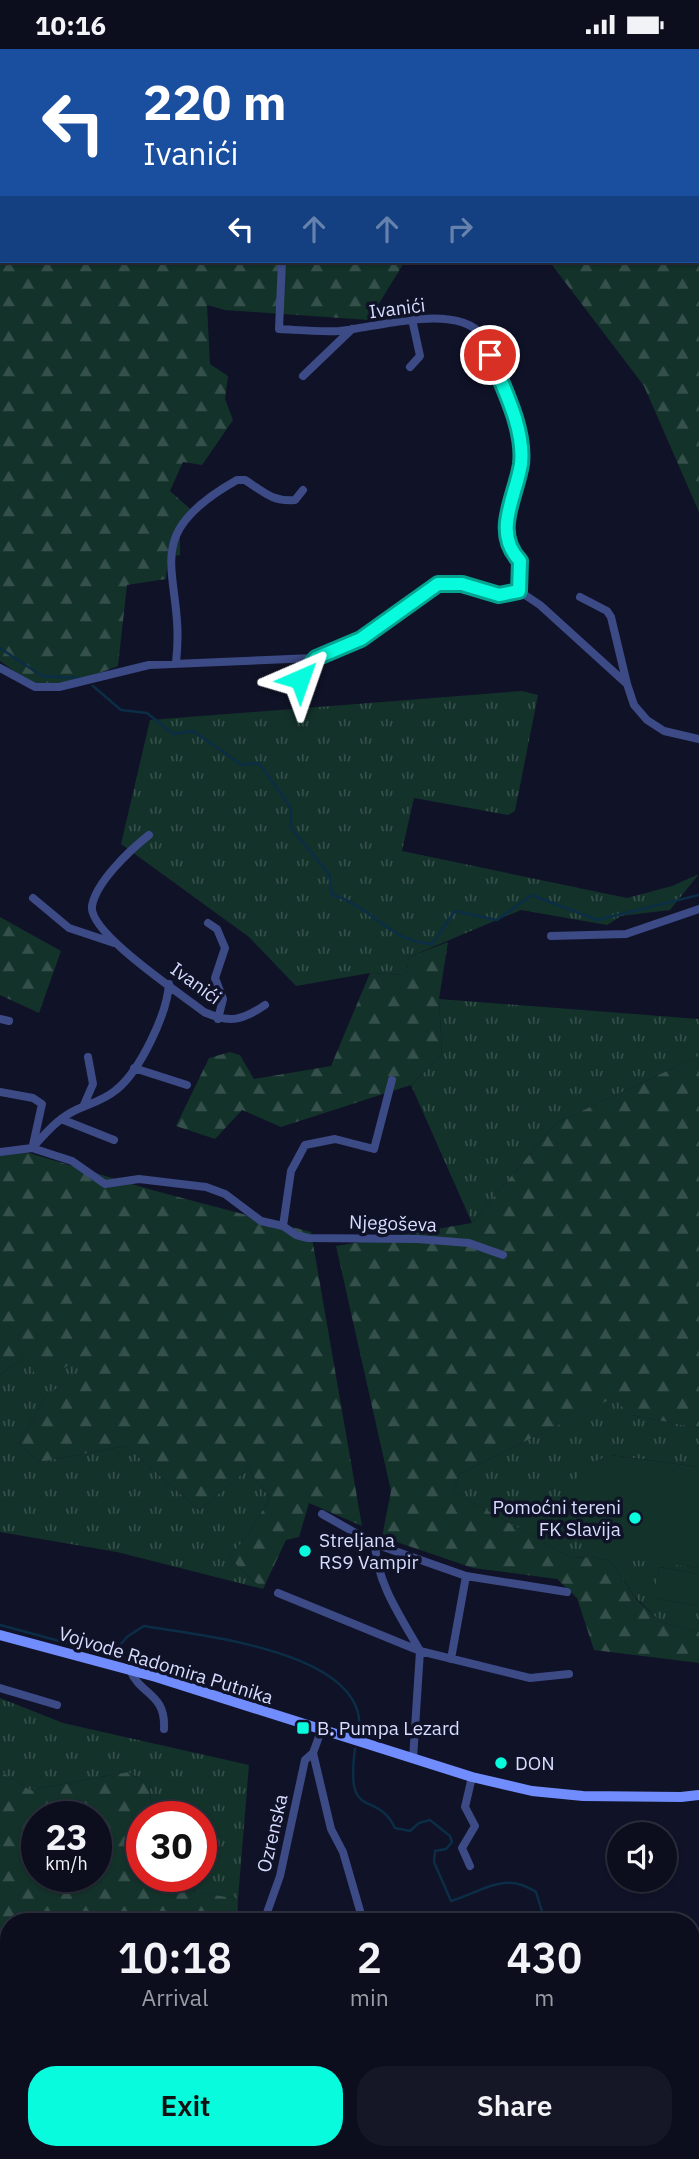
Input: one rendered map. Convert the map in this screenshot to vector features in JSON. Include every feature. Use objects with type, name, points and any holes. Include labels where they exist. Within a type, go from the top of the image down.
[{"type":"main road","name":"Vojvode Radomira Putnika","points":[[0,1635],[130,1670],[472,1777],[532,1791],[583,1795],[699,1795]]},
{"type":"street","name":"Ivanići","points":[[282,263],[279,329],[352,329],[424,317],[477,328],[506,396],[522,445],[506,530],[511,552],[520,561],[519,591]]},
{"type":"street","points":[[410,367],[420,356],[412,319]]},
{"type":"street","points":[[303,376],[352,329]]},
{"type":"street","points":[[176,662],[178,644],[172,545],[183,521],[237,481],[245,480],[270,498],[281,501],[295,500],[303,490]]},
{"type":"street","points":[[0,668],[35,687],[59,687],[123,669],[176,662],[261,662],[316,658],[361,639],[438,584],[462,584],[499,595],[519,591],[540,605],[627,684]]},
{"type":"street","points":[[580,597],[607,611],[611,617],[627,684],[637,710],[656,728],[699,739]]},
{"type":"street","points":[[300,679],[316,658]]},
{"type":"street","name":"Ivanići","points":[[149,835],[118,860],[92,905],[93,917],[114,943],[204,1012],[218,1019],[245,1019],[265,1005]]},
{"type":"street","name":"Ivanići","points":[[33,898],[69,928],[114,943]]},
{"type":"street","points":[[551,936],[626,934],[699,909]]},
{"type":"street","points":[[208,923],[217,929],[225,949],[215,978],[223,999],[218,1019]]},
{"type":"street","points":[[32,1148],[61,1119],[83,1107],[100,1102],[119,1088],[134,1068],[167,1005],[169,984]]},
{"type":"street","points":[[83,1107],[93,1084],[88,1057]]},
{"type":"street","points":[[134,1068],[187,1085]]},
{"type":"street","points":[[283,1226],[291,1171],[305,1145],[335,1139],[374,1149],[392,1080]]},
{"type":"street","points":[[0,1092],[33,1098],[42,1104],[32,1148]]},
{"type":"street","points":[[61,1119],[114,1140]]},
{"type":"street","name":"Njegoševa","points":[[0,1152],[32,1148],[72,1161],[105,1184],[139,1179],[206,1187],[225,1194],[261,1221],[283,1226],[296,1235],[318,1240],[347,1236],[469,1243],[503,1255]]},
{"type":"street","points":[[322,1514],[375,1544],[466,1576],[567,1592]]},
{"type":"street","points":[[375,1544],[376,1563],[383,1584],[420,1651],[413,1759]]},
{"type":"street","points":[[451,1659],[466,1576]]},
{"type":"street","points":[[278,1593],[420,1651],[530,1678],[569,1674]]},
{"type":"street","points":[[130,1670],[159,1702],[164,1715],[163,1729]]},
{"type":"street","points":[[0,1688],[57,1705]]},
{"type":"street","points":[[321,1731],[313,1753],[331,1829],[343,1852],[361,1913]]},
{"type":"street","name":"Ozrenska","points":[[267,1913],[280,1876],[305,1760],[313,1753]]},
{"type":"street","points":[[470,1867],[462,1848],[475,1826],[466,1807],[472,1777]]},
{"type":"green space","points":[[0,263],[404,263],[369,320],[225,310],[207,305],[210,364],[228,376],[225,399],[233,420],[202,465],[183,462],[170,491],[196,514],[180,529],[180,555],[168,557],[166,579],[127,585],[118,666],[75,682],[35,687],[0,661]]},
{"type":"green space","points":[[551,263],[699,263],[699,512],[644,386]]},
{"type":"green space","points":[[522,691],[538,695],[515,811],[508,815],[414,798],[402,851],[627,898],[672,886],[699,874],[670,910],[621,916],[607,925],[521,910],[409,957],[406,975],[370,973],[296,986],[249,937],[121,844],[150,720]]},
{"type":"green space","points":[[0,917],[61,951],[39,1013],[0,995]]},
{"type":"green space","points":[[448,942],[439,999],[442,1055],[411,1085],[281,1127],[242,1110],[215,1139],[176,1126],[209,1058],[230,1052],[240,1055],[254,1079],[331,1066],[370,973],[406,975],[409,957]]},
{"type":"green space","points":[[439,999],[699,1019],[699,1056],[556,1123],[472,1223],[411,1085],[442,1055]]},
{"type":"green space","points":[[699,1056],[699,1428],[631,1415],[613,1398],[459,1474],[454,1492],[572,1558],[592,1557],[611,1561],[636,1599],[661,1622],[699,1632],[699,1663],[594,1650],[577,1598],[557,1579],[473,1568],[382,1537],[391,1491],[336,1246],[472,1223],[556,1123]]},
{"type":"green space","points":[[26,1152],[152,1190],[311,1232],[362,1526],[309,1503],[299,1537],[286,1540],[263,1589],[228,1557],[246,1538],[270,1498],[248,1469],[199,1510],[126,1446],[39,1462],[19,1443],[46,1395],[84,1372],[73,1362],[40,1384],[26,1356],[0,1375],[0,1155]]},
{"type":"green space","points":[[26,1356],[73,1362],[85,1372],[46,1395],[19,1443],[39,1462],[126,1446],[199,1510],[248,1469],[270,1498],[246,1538],[228,1557],[263,1589],[117,1552],[0,1532],[0,1375]]},
{"type":"green space","points":[[614,1397],[631,1415],[699,1428],[699,1467],[611,1455],[598,1552],[699,1568],[699,1574],[659,1567],[654,1598],[699,1606],[699,1632],[661,1622],[635,1597],[611,1561],[592,1557],[572,1558],[454,1492],[459,1474]]},
{"type":"green space","name":"Pomoćni tereni FK Slavija","points":[[611,1455],[699,1467],[699,1568],[607,1555],[589,1548],[577,1535],[570,1519],[570,1493],[585,1468]]},
{"type":"green space","points":[[659,1567],[699,1574],[699,1606],[653,1598]]},
{"type":"green space","points":[[0,1698],[63,1723],[249,1765],[238,1899],[197,1892],[217,1892],[217,1801],[151,1801],[149,1784],[128,1772],[30,1790],[0,1771]]},
{"type":"green space","points":[[0,1771],[30,1790],[128,1772],[149,1784],[151,1801],[126,1801],[126,1892],[198,1892],[238,1899],[237,1913],[0,1913]]},
{"type":"waterway","points":[[0,648],[42,676],[79,678]]},
{"type":"waterway","points":[[93,686],[121,710],[147,713],[173,734],[193,731],[242,765],[259,763],[291,808],[291,828],[329,874],[332,895],[358,906],[391,930],[416,941],[432,944],[455,911],[497,920],[532,895],[597,920],[699,895]]},
{"type":"waterway","points":[[0,1625],[111,1655],[128,1636],[144,1626],[203,1635],[278,1653],[313,1667],[340,1685],[356,1708],[358,1737]]},
{"type":"waterway","points":[[355,1749],[354,1787],[364,1802],[379,1809],[395,1828],[410,1831],[419,1823],[430,1820],[450,1836],[452,1842],[446,1849],[435,1851],[434,1862],[451,1901],[494,1885],[514,1883],[536,1892],[543,1913]]},
{"type":"place","name":"Pomoćni tereni FK Slavija","points":[[635,1518]]},
{"type":"place","name":"Streljana RS9 Vampir","points":[[305,1551]]},
{"type":"place","name":"B. Pumpa Lezard","points":[[303,1728]]},
{"type":"place","name":"DON","points":[[501,1763]]},
{"type":"route","points":[[300,679],[316,658],[361,639],[438,584],[462,584],[499,595],[519,591],[520,561],[511,552],[506,530],[522,445],[490,355]]}]
